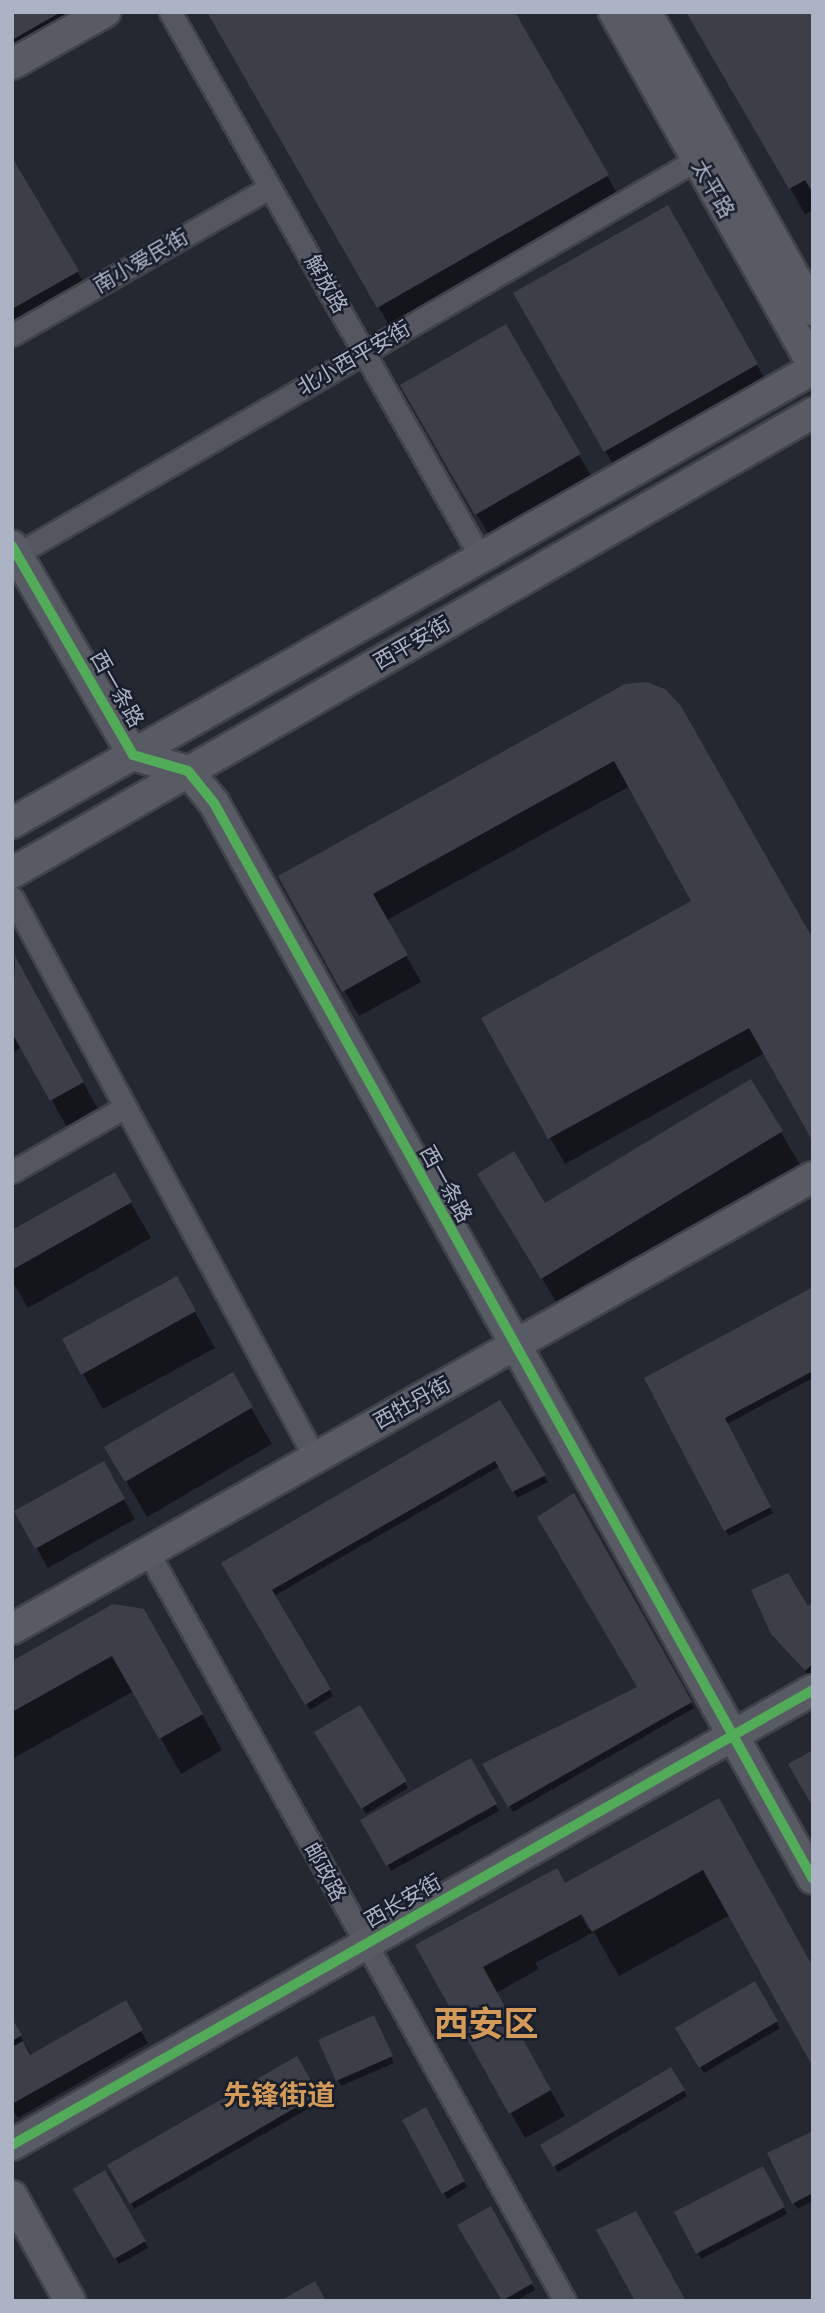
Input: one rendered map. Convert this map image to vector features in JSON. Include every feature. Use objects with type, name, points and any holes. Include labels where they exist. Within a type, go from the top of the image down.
[{"type":"main road","points":[[12,64],[105,12]]},
{"type":"main road","name":"太平路","points":[[614,12],[813,367]]},
{"type":"main road","name":"太平路","points":[[646,12],[813,310]]},
{"type":"main road","name":"西平安街","points":[[12,823],[813,367]]},
{"type":"main road","name":"西平安街","points":[[12,873],[813,413]]},
{"type":"main road","name":"西一条路","points":[[14,553],[133,755],[188,771],[214,803],[513,1346],[813,1879]]},
{"type":"main road","name":"西牡丹街","points":[[12,1629],[813,1177]]},
{"type":"main road","name":"西长安街","points":[[12,2145],[813,1690]]},
{"type":"main road","points":[[12,2196],[70,2301]]},
{"type":"street","name":"解放路","points":[[170,12],[481,558]]},
{"type":"street","name":"北小西平安街","points":[[14,553],[696,160]]},
{"type":"street","name":"南小爱民街","points":[[12,335],[270,187]]},
{"type":"street","points":[[12,897],[315,1458]]},
{"type":"street","points":[[12,1172],[125,1107]]},
{"type":"street","name":"邮政路","points":[[148,1552],[565,2301]]},
{"type":"building","points":[[12,12],[61,12],[12,40]]},
{"type":"building","points":[[207,12],[515,12],[609,175],[377,308]]},
{"type":"building","points":[[686,12],[813,12],[813,193],[805,180],[789,189]]},
{"type":"building","points":[[12,157],[79,271],[12,309]]},
{"type":"building","points":[[668,205],[758,364],[604,452],[513,293]]},
{"type":"building","points":[[506,324],[581,454],[475,515],[400,385]]},
{"type":"building","points":[[646,682],[665,689],[681,706],[813,939],[813,1142],[749,1028],[548,1139],[481,1018],[691,901],[614,761],[373,894],[408,955],[342,992],[278,876],[625,684]]},
{"type":"building","points":[[15,956],[84,1082],[50,1101],[12,1033]]},
{"type":"building","points":[[751,1079],[783,1131],[541,1279],[477,1174],[514,1151],[545,1203]]},
{"type":"building","points":[[115,1172],[132,1202],[12,1270],[12,1230]]},
{"type":"building","points":[[177,1276],[196,1311],[81,1375],[62,1339]]},
{"type":"building","points":[[813,1287],[813,1371],[725,1418],[771,1507],[724,1531],[644,1378]]},
{"type":"building","points":[[233,1372],[253,1407],[125,1482],[104,1447]]},
{"type":"building","points":[[500,1400],[546,1475],[512,1492],[495,1461],[272,1590],[331,1689],[305,1705],[221,1563]]},
{"type":"building","points":[[104,1461],[125,1499],[35,1549],[14,1511]]},
{"type":"building","points":[[574,1493],[692,1702],[508,1807],[482,1764],[637,1687],[537,1517]]},
{"type":"building","points":[[788,1573],[808,1606],[813,1601],[813,1664],[805,1671],[771,1634],[751,1590]]},
{"type":"building","points":[[113,1604],[144,1609],[203,1714],[159,1739],[112,1656],[12,1712],[12,1661]]},
{"type":"building","points":[[360,1705],[407,1781],[361,1809],[314,1732]]},
{"type":"building","points":[[813,1750],[813,1807],[788,1764]]},
{"type":"building","points":[[471,1758],[497,1804],[386,1866],[360,1820]]},
{"type":"building","points":[[719,1798],[813,1967],[813,2067],[703,1870],[592,1932],[582,1914],[483,1967],[551,2090],[509,2114],[415,1945],[557,1868],[565,1883]]},
{"type":"building","points":[[755,1981],[778,2021],[699,2068],[675,2028]]},
{"type":"building","points":[[126,2000],[143,2030],[12,2104],[12,2047],[23,2041],[30,2055]]},
{"type":"building","points":[[374,2015],[393,2056],[336,2081],[318,2040]]},
{"type":"building","points":[[12,2019],[22,2035],[12,2041]]},
{"type":"building","points":[[297,2056],[319,2094],[130,2204],[107,2165]]},
{"type":"building","points":[[671,2067],[685,2090],[553,2167],[540,2145]]},
{"type":"building","points":[[426,2107],[465,2181],[442,2194],[402,2120]]},
{"type":"building","points":[[813,2131],[813,2193],[792,2204],[767,2153]]},
{"type":"building","points":[[763,2166],[785,2207],[696,2254],[674,2212]]},
{"type":"building","points":[[105,2170],[146,2241],[114,2259],[73,2189]]},
{"type":"building","points":[[491,2206],[533,2283],[502,2301],[457,2225]]},
{"type":"building","points":[[636,2211],[686,2301],[635,2301],[596,2230]]},
{"type":"building","points":[[315,2281],[326,2301],[280,2301]]},
{"type":"cycle path","points":[[12,546],[133,755],[188,771],[214,803],[813,1879]]},
{"type":"cycle path","points":[[12,2145],[813,1690]]},
{"type":"district","name":"西安区","points":[[486,2024]]},
{"type":"district","name":"先锋街道","points":[[279,2095]]}]
